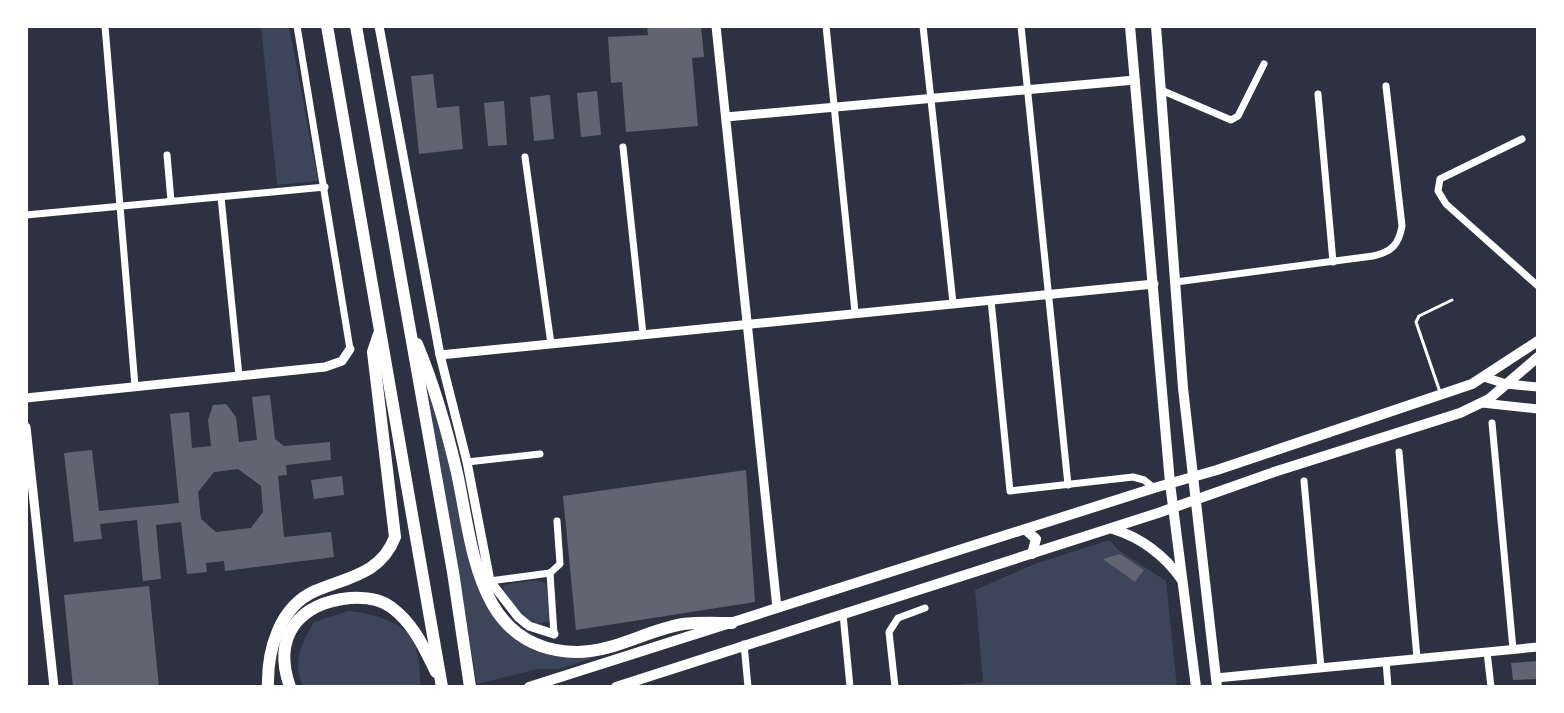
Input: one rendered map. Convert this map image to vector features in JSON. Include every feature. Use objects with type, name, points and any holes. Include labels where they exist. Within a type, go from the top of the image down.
[{"type":"highway","points":[[327,26],[442,684]]},
{"type":"highway","points":[[356,26],[453,572],[470,687]]},
{"type":"highway","points":[[407,319],[427,369],[456,469],[478,576],[491,606],[509,626],[546,647],[573,652],[603,649],[682,624],[732,623]]},
{"type":"highway","points":[[268,687],[269,656],[274,638],[296,604],[313,592],[361,575],[378,564],[391,548],[395,537],[373,352],[380,331]]},
{"type":"highway","points":[[290,687],[285,648],[296,622],[310,608],[323,602],[356,598],[368,598],[389,605],[403,617],[417,634],[442,684]]},
{"type":"main road","points":[[1130,26],[1170,483],[1196,687]]},
{"type":"main road","points":[[1156,26],[1183,388],[1217,682]]},
{"type":"main road","points":[[529,687],[1441,395],[1472,384],[1538,341]]},
{"type":"main road","points":[[616,687],[647,682],[744,644],[1398,434],[1482,403],[1538,357]]},
{"type":"main road","points":[[1269,451],[1260,462],[1262,468],[1274,472]]},
{"type":"main road","points":[[1111,528],[1128,533],[1150,546],[1171,565],[1183,582]]},
{"type":"main road","points":[[1026,530],[1036,539],[1032,554]]},
{"type":"street","points":[[105,26],[135,386]]},
{"type":"street","points":[[26,398],[333,365],[347,356],[350,349],[297,26]]},
{"type":"street","points":[[379,26],[440,355],[467,462],[490,581],[518,617],[529,626],[554,634],[550,573]]},
{"type":"street","points":[[716,26],[777,608]]},
{"type":"street","points":[[826,26],[855,312]]},
{"type":"street","points":[[923,26],[953,303]]},
{"type":"street","points":[[1021,26],[1068,485]]},
{"type":"street","points":[[1161,90],[1231,120],[1238,116],[1264,64]]},
{"type":"street","points":[[726,117],[1135,80]]},
{"type":"street","points":[[1176,282],[1384,254],[1398,244],[1402,226],[1386,86]]},
{"type":"street","points":[[1318,94],[1333,262]]},
{"type":"street","points":[[1522,139],[1440,179],[1438,191],[1446,204],[1538,286]]},
{"type":"street","points":[[623,147],[643,334]]},
{"type":"street","points":[[167,155],[171,201]]},
{"type":"street","points":[[525,157],[551,344]]},
{"type":"street","points":[[26,215],[325,187]]},
{"type":"street","points":[[221,197],[239,376]]},
{"type":"street","points":[[440,355],[1154,284]]},
{"type":"street","points":[[991,300],[1010,491],[1133,477],[1144,480],[1154,488]]},
{"type":"street","points":[[1484,377],[1506,384],[1538,387]]},
{"type":"street","points":[[1482,403],[1538,409]]},
{"type":"street","points":[[1492,423],[1513,649]]},
{"type":"street","points":[[26,427],[54,687]]},
{"type":"street","points":[[1399,452],[1417,658]]},
{"type":"street","points":[[467,462],[540,454]]},
{"type":"street","points":[[1304,481],[1321,668]]},
{"type":"street","points":[[490,581],[550,573],[560,564],[557,521]]},
{"type":"street","points":[[895,687],[889,632],[898,618],[925,608]]},
{"type":"street","points":[[843,614],[850,687]]},
{"type":"street","points":[[744,644],[748,687]]},
{"type":"street","points":[[1217,682],[1321,668],[1538,647]]},
{"type":"street","points":[[1487,652],[1491,687]]},
{"type":"street","points":[[1386,661],[1388,687]]},
{"type":"lane","points":[[1441,395],[1416,322],[1419,316],[1452,300]]},
{"type":"shaded area","points":[[261,26],[289,26],[318,181],[277,185]]},
{"type":"shaded area","points":[[424,370],[492,613],[551,652],[647,640],[559,669],[538,669],[477,684]]},
{"type":"shaded area","points":[[1110,540],[1117,549],[1166,581],[1177,687],[936,687],[983,682],[975,590],[1037,563]]},
{"type":"shaded area","points":[[537,580],[546,583],[550,621],[536,624],[510,603],[503,585]]},
{"type":"shaded area","points":[[348,611],[386,620],[409,635],[417,653],[421,687],[304,687],[298,662],[302,645],[314,622]]},
{"type":"building","points":[[647,26],[701,26],[704,57],[692,58],[698,126],[626,132],[622,82],[611,83],[608,37],[648,35]]},
{"type":"building","points":[[433,74],[437,108],[459,106],[463,149],[419,154],[411,76]]},
{"type":"building","points":[[597,91],[601,135],[581,137],[577,93]]},
{"type":"building","points":[[550,95],[554,139],[534,141],[530,97]]},
{"type":"building","points":[[504,101],[507,145],[488,146],[484,103]]},
{"type":"building","points":[[270,395],[275,439],[284,446],[330,442],[331,460],[286,465],[287,475],[278,476],[284,537],[331,532],[334,557],[225,571],[224,561],[206,563],[207,572],[187,574],[181,522],[156,525],[161,579],[143,581],[137,520],[100,524],[102,539],[74,542],[64,453],[92,450],[99,511],[179,503],[170,414],[189,412],[192,448],[211,446],[208,420],[213,405],[226,404],[236,417],[239,442],[257,440],[252,397]],"holes":[[[238,469],[261,486],[263,512],[251,528],[216,532],[201,519],[198,492],[214,472]]]},
{"type":"building","points":[[746,470],[755,602],[576,630],[563,496]]},
{"type":"building","points":[[342,476],[344,495],[314,499],[311,480]]},
{"type":"building","points":[[1120,554],[1144,570],[1135,582],[1103,559]]},
{"type":"building","points":[[149,586],[159,687],[73,687],[64,595]]},
{"type":"building","points":[[1538,661],[1538,679],[1513,680],[1511,663]]}]
